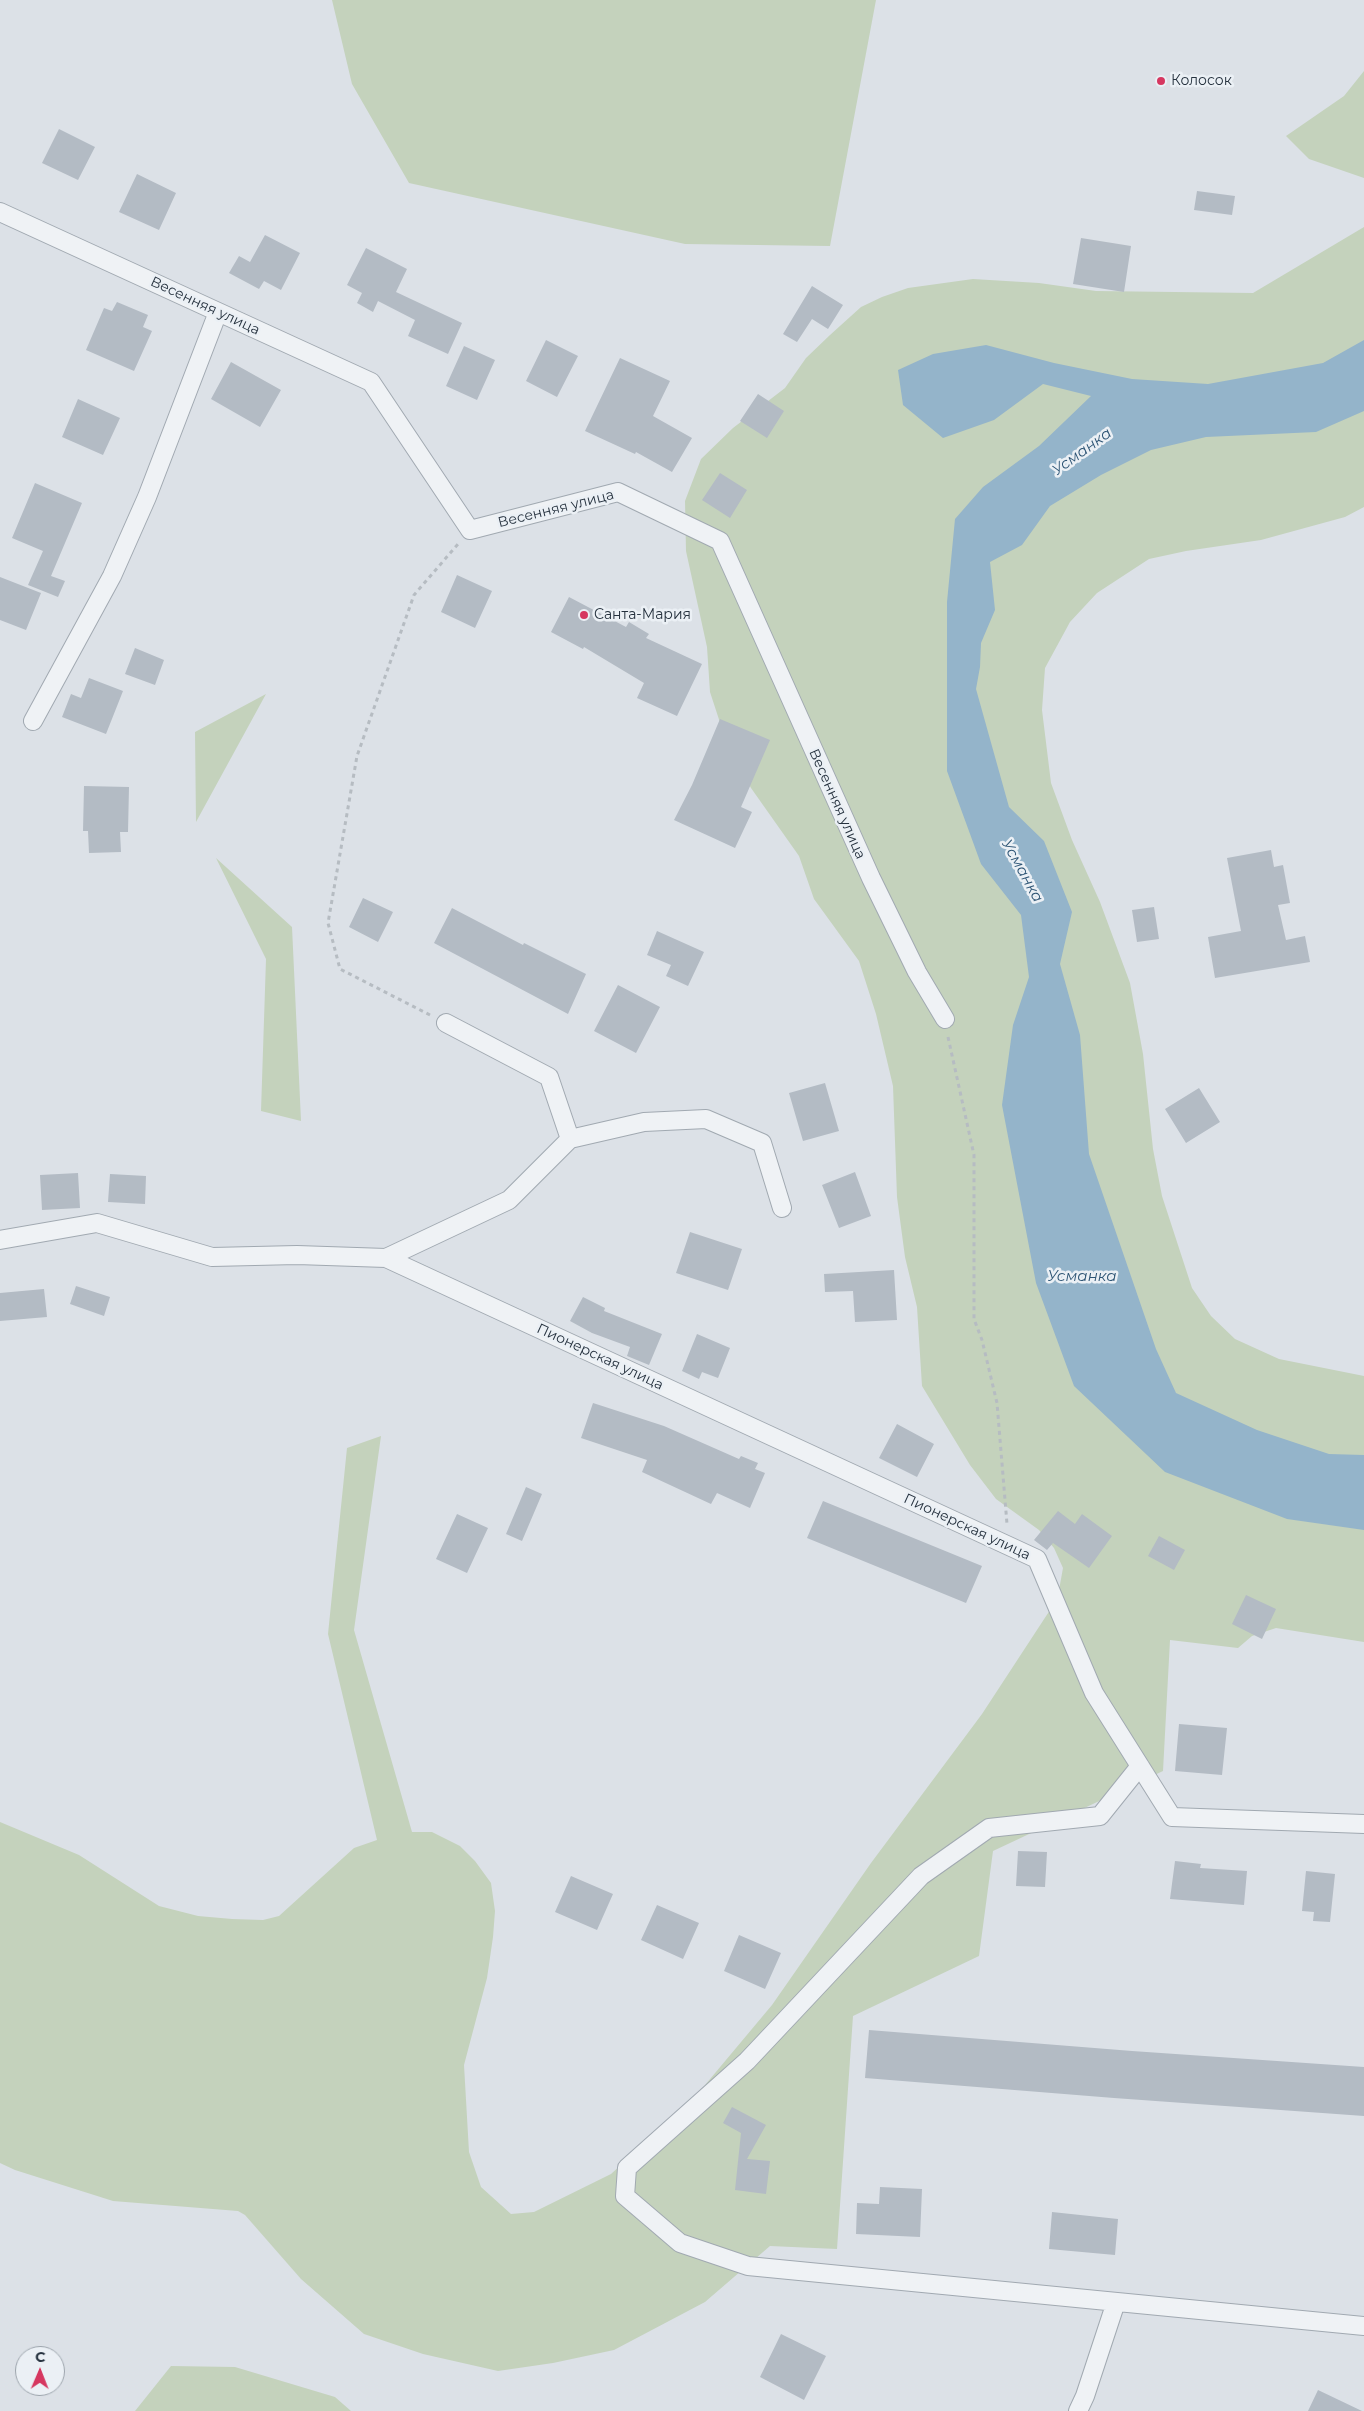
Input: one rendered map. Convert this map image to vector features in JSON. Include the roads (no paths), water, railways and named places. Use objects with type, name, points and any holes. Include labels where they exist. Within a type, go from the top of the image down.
[{"type":"street","name":"Весенняя улица","points":[[0,212],[371,382],[470,530],[618,492],[720,540],[871,878],[944,1019]]},
{"type":"street","points":[[33,721],[112,576],[147,497],[218,312]]},
{"type":"street","points":[[446,1024],[549,1077],[570,1139]]},
{"type":"street","points":[[386,1258],[509,1200],[570,1139],[644,1122],[706,1119],[762,1143],[782,1208]]},
{"type":"street","name":"Пионерская улица","points":[[0,1240],[97,1223],[212,1257],[297,1255],[386,1258],[1037,1559],[1094,1693],[1172,1817],[1364,1824]]},
{"type":"street","points":[[1140,1766],[1100,1816],[989,1828],[921,1876],[747,2061],[627,2168],[625,2196],[680,2243],[748,2266],[1364,2326]]},
{"type":"street","points":[[1078,2411],[1085,2396],[1116,2302]]},
{"type":"water","name":"Усманка","points":[[1364,340],[1364,411],[1316,432],[1206,437],[1151,450],[1101,475],[1050,506],[1022,545],[990,562],[995,610],[981,643],[980,667],[976,689],[1009,807],[1044,841],[1072,912],[1060,964],[1080,1035],[1089,1154],[1156,1349],[1176,1393],[1257,1430],[1329,1454],[1364,1455],[1364,1530],[1287,1519],[1165,1472],[1074,1386],[1036,1283],[1002,1105],[1013,1025],[1029,977],[1021,915],[981,864],[947,771],[947,602],[955,519],[983,487],[1039,446],[1091,396],[1043,384],[994,420],[943,438],[903,405],[898,370],[933,354],[986,345],[1054,363],[1132,379],[1208,384],[1323,363]]},
{"type":"place","name":"Колосок","points":[[1161,81]]},
{"type":"place","name":"Санта-Мария","points":[[584,615]]}]
